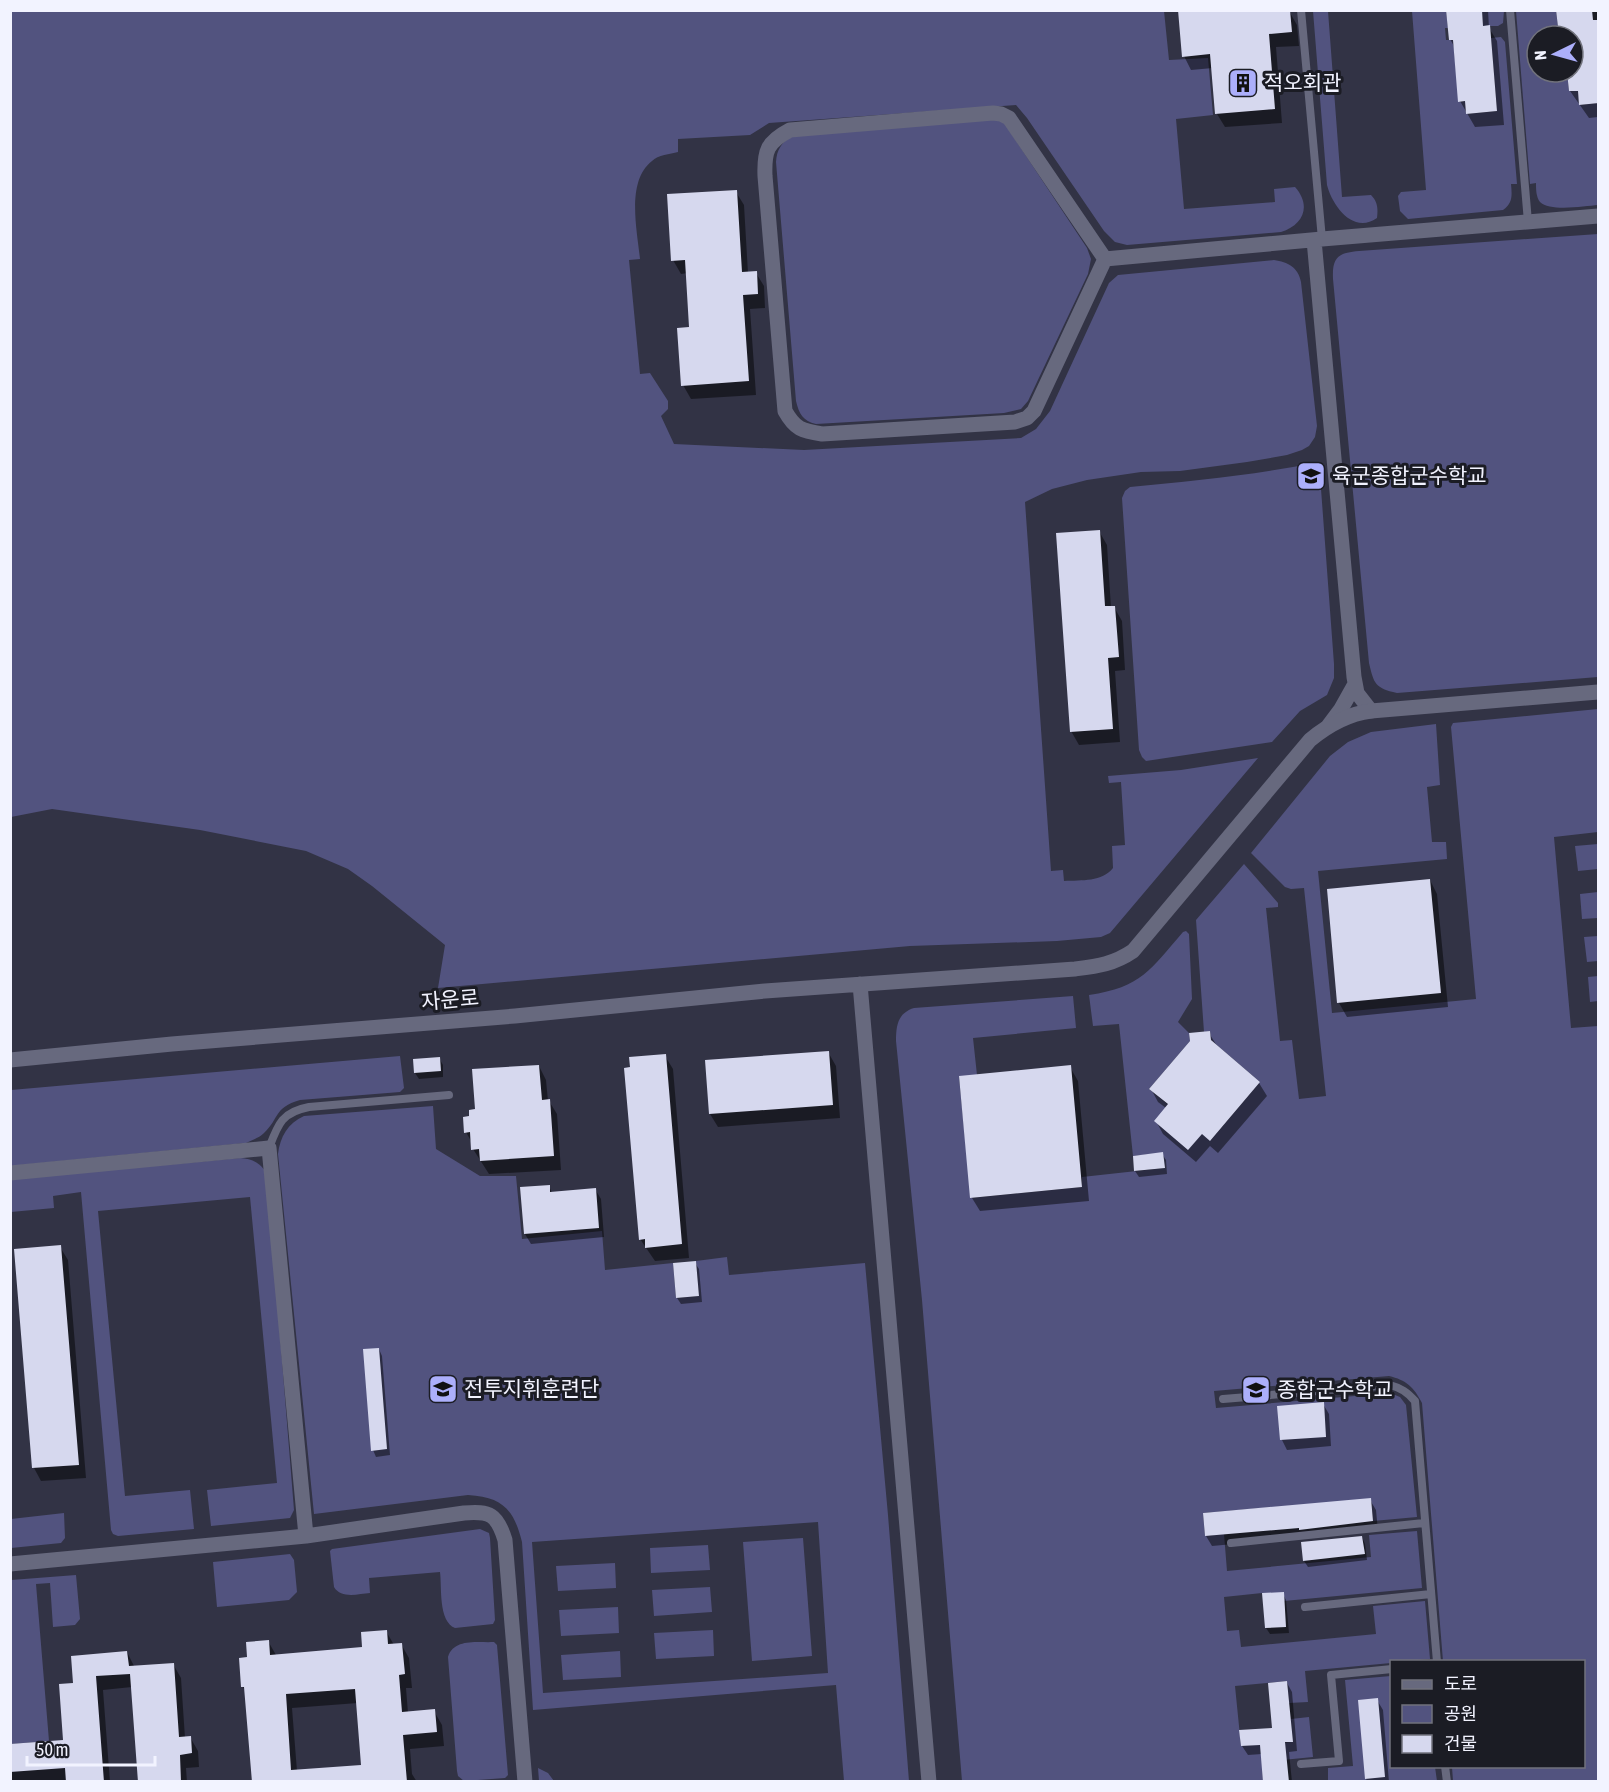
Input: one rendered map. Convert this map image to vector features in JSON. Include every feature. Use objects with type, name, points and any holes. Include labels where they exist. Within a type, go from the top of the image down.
[{"type":"street","points":[[1001,114],[1009,118],[1105,259],[1034,411],[1027,418],[1015,423],[822,434],[806,432],[798,429],[791,422],[785,411],[764,161],[768,147],[777,137],[790,130],[1001,114]]},
{"type":"street","points":[[1105,259],[1599,216]]},
{"type":"street","points":[[1318,239],[1354,684],[1361,700],[1371,711]]},
{"type":"street","points":[[1329,725],[1341,709],[1354,684]]},
{"type":"street","points":[[1329,725],[1355,714],[1371,711],[1599,692]]},
{"type":"street","name":"자운로","points":[[10,1060],[172,1044],[515,1016],[755,992],[1075,969],[1108,964],[1122,959],[1133,951],[1310,740],[1329,725]]},
{"type":"street","points":[[860,984],[929,1782]]},
{"type":"street","points":[[10,1173],[268,1148],[306,1536]]},
{"type":"street","points":[[10,1564],[306,1536],[464,1513],[480,1512],[491,1515],[500,1525],[505,1540],[525,1782]]},
{"type":"lane","points":[[1301,10],[1318,239]]},
{"type":"lane","points":[[1510,10],[1528,222]]},
{"type":"lane","points":[[268,1148],[283,1118],[298,1109],[448,1095]]},
{"type":"lane","points":[[1223,1399],[1390,1385],[1408,1392],[1415,1401],[1437,1660]]},
{"type":"lane","points":[[1230,1543],[1424,1523]]},
{"type":"lane","points":[[1305,1607],[1431,1594]]},
{"type":"lane","points":[[1301,1764],[1340,1761],[1331,1675],[1390,1669]]},
{"type":"green space","points":[[11,11],[1164,11],[1169,60],[1208,58],[1213,115],[1176,119],[1184,209],[1275,202],[1274,189],[1295,187],[1303,201],[1304,208],[1300,220],[1295,225],[1281,232],[1127,245],[1115,242],[1104,231],[1016,105],[769,123],[750,135],[678,139],[678,152],[657,157],[652,161],[644,170],[636,193],[635,207],[640,259],[629,260],[640,374],[650,373],[668,401],[668,409],[661,416],[674,444],[804,450],[1021,438],[1036,429],[1050,411],[1109,283],[1118,275],[1274,260],[1292,266],[1301,282],[1317,426],[1315,437],[1309,446],[1287,455],[1247,462],[1180,471],[1141,472],[1087,480],[1052,489],[1025,502],[1051,871],[1063,870],[1064,881],[1078,881],[1103,876],[1113,868],[1112,846],[1125,845],[1121,782],[1109,783],[1108,776],[1181,770],[1258,758],[1110,933],[1101,937],[1057,941],[910,946],[438,988],[445,945],[348,869],[306,851],[200,830],[52,809],[11,817]]},
{"type":"green space","points":[[1313,11],[1328,11],[1342,197],[1371,195],[1377,206],[1377,218],[1368,222],[1360,223],[1345,215],[1334,201],[1327,185]]},
{"type":"green space","points":[[1412,11],[1446,11],[1448,28],[1445,28],[1446,40],[1453,40],[1459,102],[1465,101],[1466,114],[1497,111],[1491,38],[1501,37],[1505,42],[1517,184],[1511,184],[1510,202],[1503,210],[1408,219],[1400,211],[1398,196],[1401,192],[1426,190]]},
{"type":"green space","points":[[1482,11],[1504,11],[1503,23],[1498,26],[1483,26]]},
{"type":"green space","points":[[1516,11],[1556,11],[1558,24],[1525,24],[1525,84],[1568,84],[1569,91],[1578,91],[1580,105],[1598,103],[1598,205],[1551,207],[1540,202],[1536,183],[1530,184]]},
{"type":"green space","points":[[990,117],[1003,121],[1087,248],[1091,259],[1088,274],[1028,401],[1021,409],[1004,413],[816,424],[808,421],[800,413],[796,401],[776,162],[780,147],[791,136]]},
{"type":"green space","points":[[1598,234],[1598,677],[1397,693],[1384,689],[1374,680],[1369,663],[1333,279],[1335,261],[1341,255],[1359,251]]},
{"type":"green space","points":[[1319,462],[1334,664],[1334,678],[1327,695],[1300,711],[1272,742],[1146,761],[1139,750],[1122,498],[1125,491],[1130,487],[1248,474]]},
{"type":"green space","name":"종합군수학교","points":[[1598,709],[1598,832],[1554,837],[1571,1028],[1598,1026],[1598,1781],[1453,1781],[1452,1768],[1585,1768],[1585,1660],[1443,1660],[1422,1403],[1409,1385],[1389,1376],[1214,1391],[1216,1408],[1390,1393],[1400,1397],[1406,1405],[1417,1517],[1373,1521],[1371,1499],[1203,1513],[1205,1536],[1224,1534],[1227,1571],[1371,1557],[1369,1535],[1417,1531],[1422,1588],[1284,1601],[1262,1593],[1224,1597],[1227,1631],[1239,1630],[1241,1647],[1376,1634],[1373,1606],[1425,1601],[1430,1659],[1390,1660],[1390,1663],[1305,1671],[1308,1702],[1289,1703],[1287,1681],[1235,1686],[1241,1746],[1292,1742],[1291,1719],[1309,1717],[1313,1757],[1262,1762],[1263,1781],[962,1781],[922,1300],[896,1041],[897,1025],[901,1016],[914,1008],[1073,996],[1076,1028],[973,1038],[977,1075],[959,1077],[971,1198],[1082,1187],[1082,1177],[1164,1168],[1163,1153],[1133,1156],[1119,1024],[1093,1026],[1089,995],[1107,992],[1133,982],[1153,967],[1183,932],[1186,931],[1189,934],[1192,999],[1178,1022],[1189,1033],[1190,1041],[1149,1089],[1211,1140],[1260,1082],[1211,1040],[1210,1031],[1204,1032],[1196,920],[1244,864],[1278,903],[1278,907],[1266,908],[1280,1041],[1292,1040],[1299,1099],[1326,1096],[1304,888],[1285,887],[1251,853],[1330,756],[1348,742],[1371,732],[1436,724],[1440,785],[1427,787],[1432,842],[1446,842],[1447,859],[1318,871],[1332,1013],[1476,999],[1451,727],[1453,723]]},
{"type":"green space","points":[[1598,844],[1598,869],[1578,871],[1575,846]]},
{"type":"green space","points":[[1598,892],[1598,918],[1582,919],[1580,894]]},
{"type":"green space","points":[[1598,936],[1598,961],[1587,962],[1584,937]]},
{"type":"green space","points":[[1598,976],[1598,1001],[1590,1002],[1588,977]]},
{"type":"green space","points":[[400,1056],[404,1088],[400,1092],[300,1100],[285,1106],[264,1133],[246,1143],[11,1166],[11,1090]]},
{"type":"green space","points":[[433,1106],[436,1149],[480,1176],[516,1176],[522,1239],[602,1231],[605,1270],[673,1263],[676,1298],[699,1296],[696,1261],[727,1257],[729,1275],[865,1263],[909,1781],[844,1781],[836,1685],[533,1710],[522,1542],[515,1521],[505,1507],[490,1499],[468,1495],[314,1514],[278,1154],[286,1131],[293,1122],[304,1116]],"holes":[[[818,1522],[828,1673],[543,1693],[532,1542]]]},
{"type":"green space","points":[[240,1158],[256,1162],[267,1174],[294,1510],[290,1518],[211,1526],[207,1490],[277,1483],[250,1197],[98,1211],[125,1496],[190,1490],[194,1529],[118,1536],[111,1530],[81,1192],[53,1196],[54,1208],[11,1212],[11,1179]]},
{"type":"green space","points":[[64,1513],[65,1538],[61,1543],[11,1548],[11,1519]]},
{"type":"green space","points":[[480,1529],[489,1533],[490,1538],[495,1620],[493,1624],[455,1628],[450,1624],[443,1611],[440,1572],[369,1578],[370,1593],[345,1594],[334,1587],[330,1551],[332,1549]]},
{"type":"green space","points":[[803,1538],[812,1656],[752,1661],[743,1542]]},
{"type":"green space","points":[[708,1545],[710,1570],[651,1573],[650,1548]]},
{"type":"green space","points":[[290,1554],[294,1560],[297,1592],[289,1600],[217,1607],[213,1562]]},
{"type":"green space","points":[[615,1563],[616,1588],[558,1591],[556,1566]]},
{"type":"green space","points":[[76,1575],[80,1619],[75,1625],[53,1627],[50,1583],[36,1584],[49,1741],[11,1744],[11,1580]]},
{"type":"green space","points":[[710,1587],[712,1612],[654,1616],[652,1590]]},
{"type":"green space","points":[[618,1607],[619,1633],[561,1636],[559,1610]]},
{"type":"green space","points":[[713,1630],[714,1656],[656,1659],[654,1633]]},
{"type":"green space","points":[[494,1642],[497,1645],[508,1775],[505,1778],[464,1781],[458,1776],[457,1771],[448,1657],[455,1647],[461,1644]]},
{"type":"green space","points":[[620,1651],[621,1677],[563,1680],[561,1655]]},
{"type":"green space","points":[[1390,1676],[1390,1768],[1435,1768],[1437,1781],[1317,1782],[1328,1780],[1328,1768],[1353,1766],[1345,1680]]},
{"type":"green space","points":[[538,1768],[548,1773],[554,1781],[539,1781]]},
{"type":"building","name":"적오회관","points":[[1178,10],[1260,10],[1260,12],[1290,10],[1292,32],[1269,34],[1275,109],[1215,114],[1210,54],[1182,57]]},
{"type":"building","points":[[1446,10],[1482,10],[1483,26],[1490,25],[1497,111],[1466,114],[1465,101],[1458,102],[1453,40],[1449,40]]},
{"type":"building","points":[[1556,10],[1592,10],[1593,20],[1599,20],[1599,103],[1579,105],[1578,91],[1569,91],[1568,84],[1585,84],[1585,24],[1558,24]]},
{"type":"building","points":[[737,190],[742,272],[757,271],[758,294],[743,295],[749,381],[681,386],[677,328],[689,327],[685,260],[671,261],[667,194]]},
{"type":"building","points":[[1100,530],[1105,606],[1115,606],[1119,657],[1108,658],[1113,729],[1070,732],[1056,533]]},
{"type":"building","points":[[1430,879],[1441,993],[1337,1003],[1327,889]]},
{"type":"building","points":[[1210,1031],[1211,1040],[1260,1082],[1210,1141],[1202,1134],[1188,1150],[1154,1121],[1168,1104],[1149,1089],[1190,1041],[1189,1033]]},
{"type":"building","points":[[829,1051],[833,1105],[709,1114],[705,1060]]},
{"type":"building","points":[[666,1054],[682,1244],[645,1248],[645,1239],[639,1240],[624,1068],[630,1067],[629,1057]]},
{"type":"building","points":[[440,1057],[441,1071],[414,1073],[413,1059]]},
{"type":"building","points":[[539,1065],[542,1100],[550,1099],[554,1156],[480,1161],[479,1149],[471,1150],[470,1132],[464,1133],[463,1117],[469,1116],[469,1110],[475,1109],[472,1069]]},
{"type":"building","points":[[1071,1065],[1082,1187],[970,1198],[959,1076]]},
{"type":"building","points":[[1163,1152],[1165,1168],[1134,1171],[1133,1156]]},
{"type":"building","points":[[550,1185],[550,1192],[596,1188],[599,1228],[524,1234],[520,1187]]},
{"type":"building","points":[[61,1245],[79,1465],[32,1468],[14,1249]]},
{"type":"building","points":[[696,1261],[699,1296],[676,1298],[673,1263]]},
{"type":"building","points":[[379,1348],[387,1449],[371,1451],[363,1349]]},
{"type":"building","points":[[1324,1402],[1326,1437],[1280,1440],[1277,1406]]},
{"type":"building","points":[[1371,1498],[1373,1521],[1299,1530],[1299,1528],[1205,1536],[1203,1513]]},
{"type":"building","points":[[1362,1536],[1365,1554],[1303,1561],[1301,1542]]},
{"type":"building","points":[[1284,1592],[1286,1627],[1265,1628],[1262,1593]]},
{"type":"building","points":[[387,1630],[388,1644],[402,1643],[405,1674],[399,1675],[402,1712],[435,1709],[437,1732],[403,1735],[407,1782],[252,1782],[244,1687],[241,1687],[239,1658],[247,1657],[246,1642],[269,1640],[270,1655],[362,1647],[361,1632]],"holes":[[[355,1689],[361,1765],[291,1770],[286,1694]]]},
{"type":"building","points":[[127,1651],[129,1666],[174,1663],[179,1737],[191,1736],[192,1753],[180,1755],[181,1782],[138,1782],[130,1674],[96,1676],[104,1782],[66,1782],[65,1768],[10,1772],[10,1744],[63,1740],[59,1684],[73,1683],[71,1656]]},
{"type":"building","points":[[1287,1681],[1293,1742],[1285,1742],[1289,1782],[1263,1782],[1260,1745],[1241,1746],[1239,1730],[1272,1728],[1268,1683]]},
{"type":"building","points":[[1378,1698],[1385,1777],[1365,1779],[1358,1700]]},
{"type":"place","name":"적오회관","points":[[1243,83]]},
{"type":"place","name":"육군종합군수학교","points":[[1311,476]]},
{"type":"place","name":"전투지휘훈련단","points":[[443,1389]]},
{"type":"place","name":"종합군수학교","points":[[1256,1390]]}]
